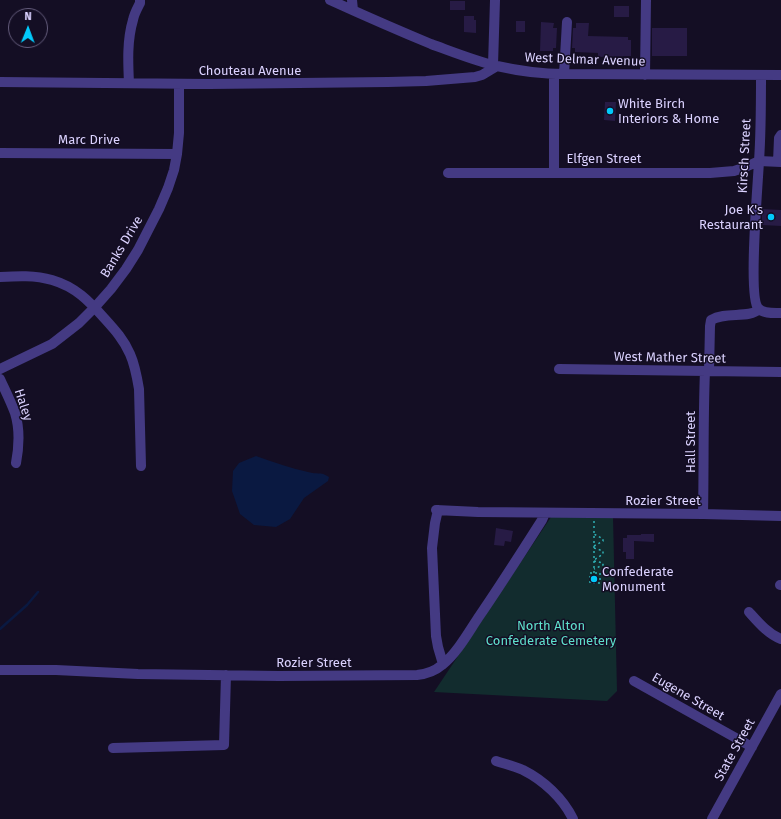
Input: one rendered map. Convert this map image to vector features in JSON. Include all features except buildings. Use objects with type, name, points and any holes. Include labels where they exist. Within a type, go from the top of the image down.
[{"type":"street","points":[[128,83],[132,21],[140,0]]},
{"type":"street","name":"West Delmar Avenue","points":[[330,0],[353,5],[408,34],[471,59],[495,66],[536,73],[781,75]]},
{"type":"street","points":[[495,0],[495,66]]},
{"type":"street","points":[[645,75],[646,0]]},
{"type":"street","points":[[554,172],[559,74],[567,22]]},
{"type":"street","name":"Chouteau Avenue","points":[[0,82],[179,84],[426,81],[475,77],[482,75],[495,66]]},
{"type":"street","name":"Kirsch Street","points":[[759,309],[756,304],[753,285],[754,229],[759,161],[761,76]]},
{"type":"street","name":"Banks Drive","points":[[0,369],[52,344],[79,323],[111,289],[138,250],[159,209],[174,170],[179,133],[179,84]]},
{"type":"street","points":[[759,161],[780,162],[778,138],[781,135]]},
{"type":"street","name":"Marc Drive","points":[[0,153],[177,154]]},
{"type":"street","name":"Elfgen Street","points":[[448,173],[722,172],[738,169],[759,161]]},
{"type":"street","points":[[0,277],[38,277],[52,280],[74,290],[95,307],[118,333],[134,365],[139,389],[141,466]]},
{"type":"street","points":[[759,309],[770,313],[781,313]]},
{"type":"street","name":"Hall Street","points":[[703,514],[704,405],[711,320],[726,315],[752,314],[759,309]]},
{"type":"street","name":"West Mather Street","points":[[559,369],[781,372]]},
{"type":"street","name":"Haley","points":[[0,379],[15,414],[18,426],[19,439],[16,463]]},
{"type":"street","name":"Rozier Street","points":[[443,664],[436,636],[432,560],[433,535],[437,510],[478,512],[781,516]]},
{"type":"street","name":"Rozier Street","points":[[0,670],[56,670],[138,674],[226,675],[425,674],[443,664],[463,641],[505,578],[545,513]]},
{"type":"street","points":[[749,612],[761,626],[776,638],[781,639]]},
{"type":"street","points":[[113,748],[224,745],[226,675]]},
{"type":"street","name":"Eugene Street","points":[[634,681],[752,747]]},
{"type":"street","name":"State Street","points":[[712,819],[752,747],[778,708],[781,694]]},
{"type":"street","points":[[496,761],[521,769],[532,775],[555,794],[565,805],[573,819]]},
{"type":"path","points":[[594,513],[594,573]]},
{"type":"path","points":[[594,534],[603,539],[603,541],[594,547]]},
{"type":"path","points":[[594,547],[603,551],[603,554],[594,561]]},
{"type":"path","points":[[594,561],[603,563],[603,565],[594,569]]},
{"type":"path","points":[[590,573],[594,573],[600,573],[600,583],[590,583],[590,573]]},
{"type":"green space","name":"North Alton Confederate Cemetery","points":[[551,517],[613,517],[617,691],[607,701],[434,692]]},
{"type":"water","points":[[256,456],[295,469],[323,474],[329,477],[328,481],[304,498],[290,519],[276,527],[254,525],[240,514],[232,491],[233,471],[239,463]]},
{"type":"waterway","points":[[0,629],[27,605],[38,592]]},
{"type":"place","name":"White Birch Interiors & Home","points":[[610,111]]},
{"type":"place","name":"Joe K's Restaurant","points":[[771,217]]},
{"type":"place","name":"Confederate Monument","points":[[594,579]]}]
